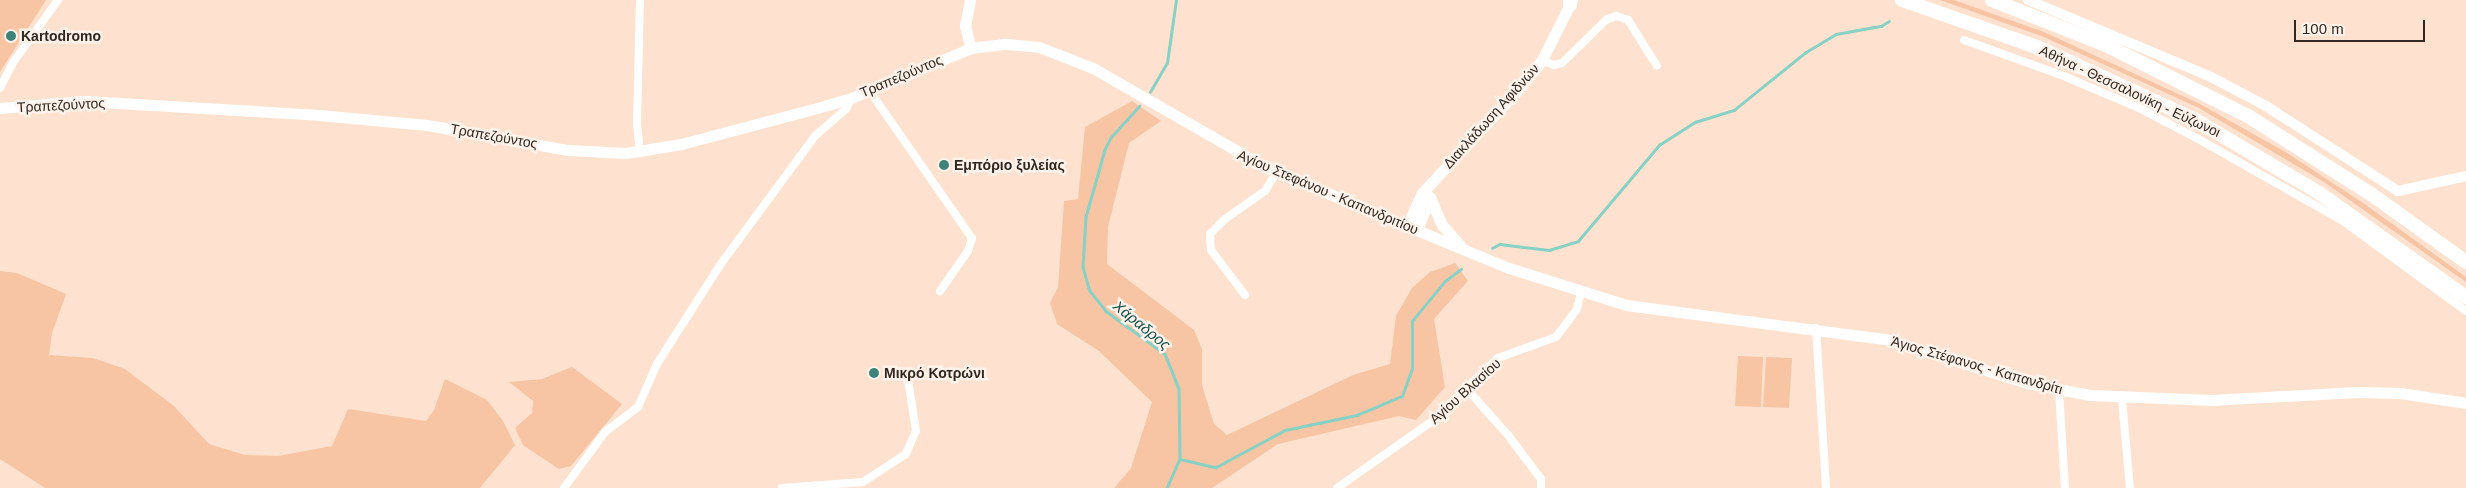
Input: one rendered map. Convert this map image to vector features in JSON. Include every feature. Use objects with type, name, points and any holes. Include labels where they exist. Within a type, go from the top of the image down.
[{"type":"highway","name":"Αθήνα - Θεσσαλονίκη - Εύζωνοι","points":[[1902,0],[2040,48],[2194,119],[2319,193],[2466,297]]},
{"type":"highway","name":"Αθήνα - Θεσσαλονίκη - Εύζωνοι","points":[[1992,0],[2108,46],[2248,116],[2371,194],[2466,262]]},
{"type":"main road","points":[[970,0],[965,26],[971,48]]},
{"type":"main road","name":"Διακλάδωση Αφιδνών","points":[[1412,228],[1422,193],[1542,60],[1570,2]]},
{"type":"main road","name":"Αγίου Στεφάνου - Καπανδριτίου","points":[[971,48],[1028,46],[1072,57],[1239,154],[1277,172],[1467,251],[1580,292]]},
{"type":"main road","name":"Τραπεζούντος","points":[[0,108],[85,101],[319,115],[427,125],[568,150],[640,152],[681,144],[851,98],[971,48]]},
{"type":"main road","name":"Διακλάδωση Αφιδνών","points":[[1412,228],[1430,197],[1435,178]]},
{"type":"main road","points":[[1430,197],[1442,225],[1467,251]]},
{"type":"main road","name":"Άγιος Στέφανος - Καπανδρίτι","points":[[1580,292],[1645,308],[1816,328],[1918,346],[1990,372],[2059,390],[2122,399],[2212,400],[2356,392],[2400,394],[2466,403]]},
{"type":"street","points":[[0,88],[12,64],[58,0]]},
{"type":"street","points":[[640,0],[636,124],[640,152]]},
{"type":"street","points":[[2028,0],[2210,77],[2266,106],[2398,191],[2466,176]]},
{"type":"street","points":[[1542,60],[1554,66],[1562,63],[1606,20],[1616,16],[1628,20],[1657,66]]},
{"type":"street","points":[[1964,40],[2066,77],[2139,108],[2202,141],[2343,221],[2466,312]]},
{"type":"street","points":[[869,90],[972,238],[968,251],[940,291]]},
{"type":"street","points":[[569,486],[605,432],[638,407],[657,364],[720,265],[815,136],[846,109],[851,98]]},
{"type":"street","points":[[1245,295],[1211,250],[1210,234],[1224,219],[1265,191],[1277,172]]},
{"type":"street","name":"Αγίου Βλασίου","points":[[1343,486],[1431,422],[1498,358],[1556,337],[1577,309],[1580,292]]},
{"type":"street","points":[[1816,328],[1826,488]]},
{"type":"street","points":[[782,488],[863,482],[906,454],[916,431],[908,380]]},
{"type":"street","points":[[1466,388],[1508,435],[1541,479],[1541,488]]},
{"type":"street","points":[[2059,390],[2065,488]]},
{"type":"street","points":[[2122,399],[2130,488]]},
{"type":"shaded area","name":"Kartodromo","points":[[0,0],[46,0],[0,72]]},
{"type":"shaded area","points":[[1940,0],[1954,0],[2044,32],[2200,104],[2287,153],[2366,205],[2466,277],[2466,282],[2324,182],[2199,108],[2044,37]]},
{"type":"shaded area","points":[[1132,101],[1161,121],[1129,143],[1108,227],[1107,264],[1194,330],[1202,349],[1202,385],[1214,424],[1227,435],[1353,375],[1390,364],[1396,316],[1412,288],[1430,272],[1455,263],[1468,281],[1434,319],[1445,387],[1416,420],[1399,416],[1278,444],[1212,488],[1114,488],[1131,468],[1152,402],[1099,351],[1057,324],[1050,303],[1058,287],[1064,201],[1078,199],[1085,127]]},
{"type":"shaded area","points":[[0,271],[17,273],[66,294],[52,333],[49,355],[93,358],[125,369],[174,406],[209,444],[245,455],[278,456],[332,446],[348,409],[426,421],[434,410],[445,379],[487,400],[503,421],[515,445],[480,488],[45,488],[0,459]]},
{"type":"shaded area","points":[[1738,356],[1763,357],[1761,407],[1735,406]]},
{"type":"shaded area","points":[[1766,357],[1792,358],[1789,408],[1763,407]]},
{"type":"shaded area","points":[[572,367],[622,404],[571,466],[559,469],[523,445],[515,428],[532,413],[533,401],[509,382],[542,379]]},
{"type":"waterway","name":"Χάραδρος","points":[[1150,92],[1167,63],[1176,0]]},
{"type":"waterway","points":[[1492,248],[1500,244],[1549,250],[1578,241],[1659,145],[1695,122],[1734,110],[1806,52],[1836,34],[1881,26],[1889,21]]},
{"type":"waterway","name":"Χάραδρος","points":[[1140,106],[1111,138],[1105,150],[1086,217],[1083,267],[1090,291],[1106,311],[1165,354],[1179,388],[1180,459],[1167,488]]},
{"type":"waterway","points":[[1180,459],[1216,467],[1285,430],[1357,415],[1402,396],[1412,369],[1412,321],[1445,281],[1461,269]]},
{"type":"place","name":"Kartodromo","points":[[11,36]]},
{"type":"place","name":"Εμπόριο ξυλείας","points":[[944,165]]},
{"type":"place","name":"Μικρό Κοτρώνι","points":[[874,373]]}]
